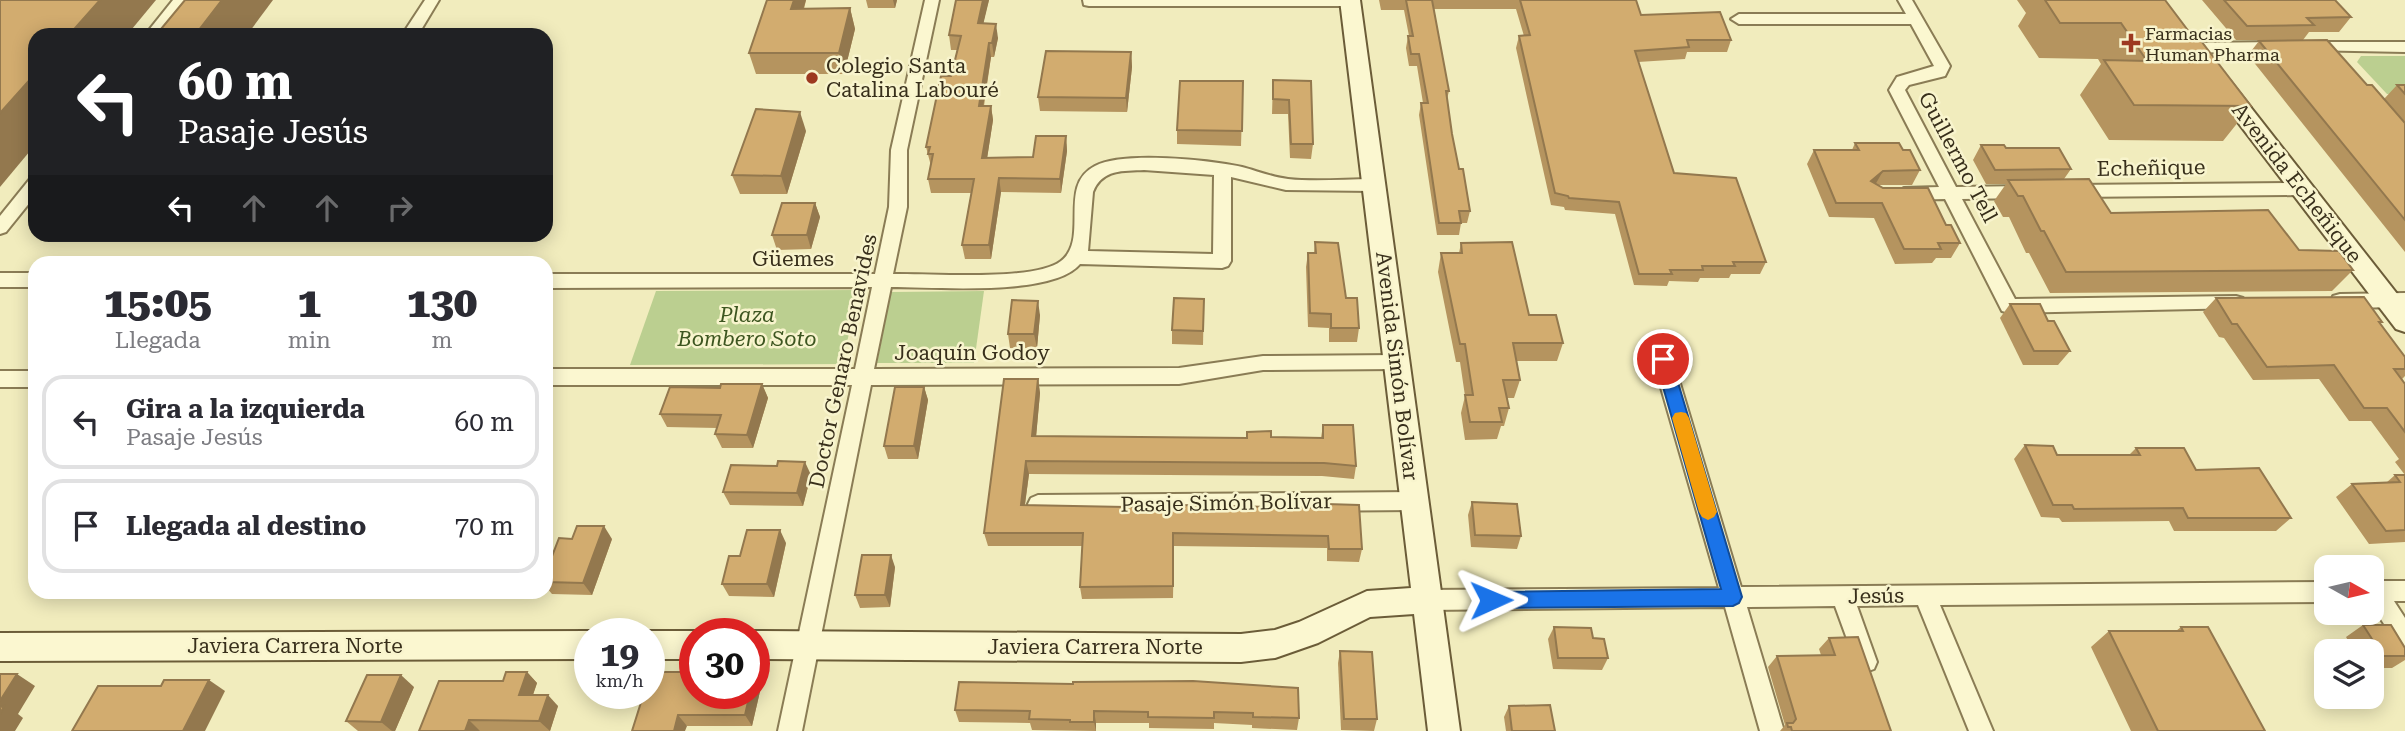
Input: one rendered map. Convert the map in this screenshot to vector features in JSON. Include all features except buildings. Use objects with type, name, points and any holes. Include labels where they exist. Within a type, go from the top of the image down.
[{"type":"street","points":[[159,28],[181,0]]},
{"type":"street","points":[[414,28],[432,0]]},
{"type":"street","name":"Doctor Genaro Benavides","points":[[790,731],[898,207],[898,150],[932,0]]},
{"type":"street","name":"Guillermo Tell","points":[[1905,0],[1942,66],[1934,74],[1903,81],[1897,90],[2009,306],[2255,303]]},
{"type":"street","points":[[1088,2],[1350,1]]},
{"type":"street","name":"Avenida Simón Bolívar","points":[[1350,1],[1444,731]]},
{"type":"street","points":[[1739,19],[1915,19]]},
{"type":"street","name":"Avenida Echeñique","points":[[2177,29],[2301,188],[2396,300],[2405,322]]},
{"type":"street","points":[[2326,47],[2344,67]]},
{"type":"street","points":[[2192,48],[2405,47]]},
{"type":"street","points":[[1223,170],[1222,261],[1077,257],[1081,244],[1085,189],[1099,170],[1120,166],[1184,166],[1223,170],[1294,186],[1373,185]]},
{"type":"street","name":"Echeñique","points":[[1888,194],[2301,188]]},
{"type":"street","points":[[0,228],[28,193]]},
{"type":"street","name":"Güemes","points":[[553,281],[1024,280],[1053,273],[1068,266],[1077,257]]},
{"type":"street","points":[[0,280],[28,281]]},
{"type":"street","points":[[2325,302],[2396,300]]},
{"type":"street","points":[[1663,359],[1772,731]]},
{"type":"street","name":"Joaquín Godoy","points":[[553,377],[1167,376],[1263,363],[1396,362]]},
{"type":"street","points":[[0,379],[28,379]]},
{"type":"street","name":"Pasaje Simón Bolívar","points":[[1038,504],[1414,501]]},
{"type":"street","points":[[2384,591],[2405,591]]},
{"type":"street","name":"Jesús","points":[[1427,600],[2314,592]]},
{"type":"street","points":[[1924,596],[1981,731]]},
{"type":"street","points":[[1843,597],[1874,685]]},
{"type":"street","name":"Javiera Carrera Norte","points":[[770,645],[1241,648],[1285,641],[1367,604],[1427,600]]},
{"type":"street","points":[[2384,607],[2405,637]]},
{"type":"street","name":"Javiera Carrera Norte","points":[[0,647],[574,645]]},
{"type":"green space","points":[[2361,56],[2405,56],[2405,94],[2387,94],[2357,62]]},
{"type":"green space","name":"Plaza Bombero Soto","points":[[859,290],[842,364],[630,365],[656,291]]},
{"type":"green space","points":[[984,291],[974,363],[877,363],[891,292]]},
{"type":"slow traffic","points":[[1681,418],[1708,512]]},
{"type":"place","name":"Farmacias Human Pharma","points":[[2131,43]]},
{"type":"place","name":"Colegio Santa Catalina Labouré","points":[[812,78]]},
{"type":"route","points":[[1491,600],[1733,597],[1663,359]]}]
